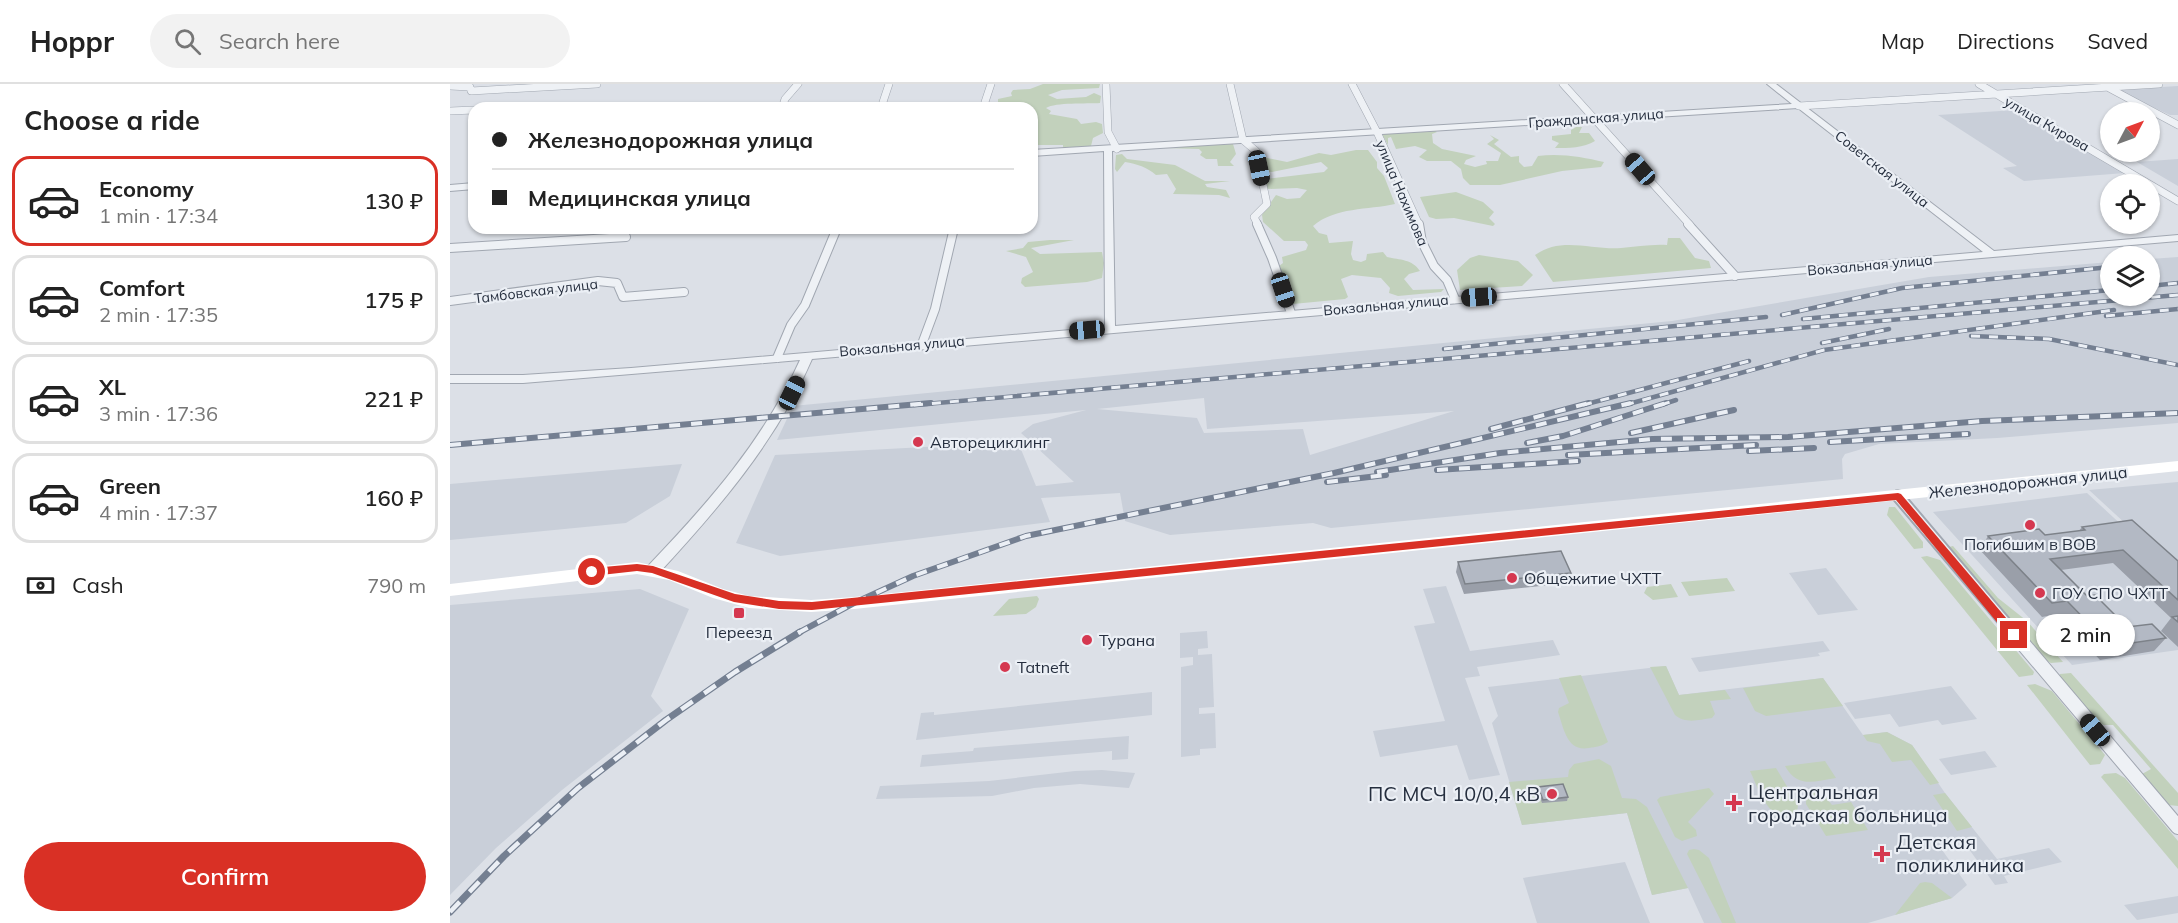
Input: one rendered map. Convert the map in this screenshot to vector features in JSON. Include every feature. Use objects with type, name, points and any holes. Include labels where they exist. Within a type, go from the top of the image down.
[{"type":"main road","name":"Железнодорожная улица","points":[[450,590],[621,569],[653,570],[719,594],[749,602],[812,606],[2178,466]]},
{"type":"street","points":[[450,86],[470,87],[471,91],[597,84]]},
{"type":"street","points":[[784,102],[798,84]]},
{"type":"street","points":[[883,102],[890,84]]},
{"type":"street","points":[[985,102],[991,84]]},
{"type":"street","points":[[1106,84],[1108,132],[1112,149],[1110,328]]},
{"type":"street","points":[[1230,84],[1243,140],[1256,151],[1267,204],[1254,217],[1272,258],[1291,313]]},
{"type":"street","name":"улица Нахимова","points":[[1352,84],[1377,132],[1419,225],[1422,242],[1434,266],[1447,280],[1455,299]]},
{"type":"street","points":[[1563,84],[1596,118],[1735,276]]},
{"type":"street","name":"Советская улица","points":[[1771,84],[1992,254]]},
{"type":"street","name":"улица Кирова","points":[[1979,84],[2178,201]]},
{"type":"street","name":"Гражданская улица","points":[[1038,153],[2159,84]]},
{"type":"street","points":[[2108,87],[2178,125]]},
{"type":"street","points":[[450,111],[468,110]]},
{"type":"street","points":[[450,188],[468,186]]},
{"type":"street","points":[[777,358],[791,325],[805,305],[835,234]]},
{"type":"street","points":[[922,344],[935,309],[953,234]]},
{"type":"street","points":[[450,248],[626,237]]},
{"type":"street","name":"Вокзальная улица","points":[[450,379],[523,379],[2178,238]]},
{"type":"street","name":"Тамбовская улица","points":[[450,301],[598,281],[616,283],[623,297],[684,292]]},
{"type":"street","points":[[653,570],[678,544],[758,447],[782,412],[808,355]]},
{"type":"street","points":[[1898,496],[2178,827]]},
{"type":"shaded area","points":[[2178,86],[2178,115],[2170,115],[2160,110],[2160,102],[2141,102],[2115,90]]},
{"type":"shaded area","points":[[2016,110],[2100,159],[2100,162],[2106,162],[2125,173],[2024,181],[2003,168],[2017,166],[1938,115]]},
{"type":"shaded area","points":[[2178,159],[2178,186],[2137,162]]},
{"type":"shaded area","points":[[2178,257],[2178,423],[1997,438],[1879,444],[1845,454],[1842,459],[1843,479],[1331,528],[1313,523],[1170,535],[1125,521],[1120,493],[1041,498],[1050,522],[780,556],[736,543],[775,455],[1018,442],[1036,486],[1074,482],[1021,433],[1033,424],[1086,410],[777,440],[793,406],[1672,321],[1929,277],[2100,263],[2100,306],[2160,306],[2160,258]],"holes":[[[1204,398],[1207,429],[1454,411],[1310,455],[1303,429],[1204,433],[1197,418],[1097,409]]]},
{"type":"shaded area","points":[[682,464],[670,496],[626,523],[450,540],[450,484]]},
{"type":"shaded area","points":[[2178,482],[2178,572],[2089,490]]},
{"type":"shaded area","points":[[2087,493],[2178,577],[2178,650],[2072,665],[1933,512]]},
{"type":"shaded area","points":[[1826,568],[1858,610],[1818,615],[1789,573]]},
{"type":"shaded area","points":[[1446,586],[1470,651],[1553,640],[1560,655],[1477,667],[1480,676],[1465,678],[1500,775],[1469,780],[1457,745],[1380,757],[1373,731],[1445,721],[1414,626],[1435,623],[1423,589]]},
{"type":"shaded area","points":[[640,589],[689,609],[651,696],[663,711],[562,790],[496,848],[450,895],[450,605]]},
{"type":"shaded area","points":[[1207,631],[1208,648],[1198,649],[1198,655],[1212,654],[1214,707],[1199,708],[1199,714],[1215,713],[1216,748],[1200,749],[1200,755],[1181,757],[1181,667],[1193,665],[1193,657],[1180,658],[1180,633]]},
{"type":"shaded area","points":[[1823,641],[1830,651],[1818,653],[1820,656],[1699,672],[1691,658]]},
{"type":"shaded area","name":"Центральная городская больница","points":[[1666,666],[1679,695],[1823,678],[1863,735],[1887,732],[1912,745],[1945,793],[1997,859],[2049,848],[2062,862],[2004,876],[2008,883],[1995,885],[1963,841],[1940,847],[1967,885],[1952,898],[1868,923],[1704,923],[1688,888],[1652,895],[1627,813],[1522,825],[1492,723],[1498,716],[1488,687]]},
{"type":"shaded area","points":[[1951,686],[1977,719],[1942,725],[1938,720],[1899,727],[1890,714],[1855,719],[1844,703]]},
{"type":"shaded area","points":[[1152,692],[1152,715],[916,740],[921,713],[934,712],[934,715]]},
{"type":"shaded area","points":[[1129,736],[1128,759],[1112,760],[1112,751],[920,767],[922,755],[973,751],[974,748]]},
{"type":"shaded area","points":[[1985,751],[1997,767],[1951,775],[1939,759]]},
{"type":"shaded area","points":[[1102,770],[1135,773],[1129,788],[1080,784],[1034,788],[992,796],[876,799],[880,786],[989,781]]},
{"type":"shaded area","points":[[1625,862],[1650,923],[1537,923],[1523,878]]},
{"type":"shaded area","points":[[2178,896],[2178,913],[2137,920],[2124,905]]},
{"type":"green space","points":[[1043,84],[1100,84],[1099,88],[1062,90],[1048,95],[1057,99],[1086,97],[1094,93],[1101,96],[1100,103],[1064,104],[1046,108],[1051,111],[1049,114],[1077,119],[1081,124],[1096,122],[1102,124],[1103,133],[1093,138],[1091,146],[1063,149],[1063,145],[1038,145],[1038,102],[998,102],[998,99],[1012,96],[1013,90],[1030,89]]},
{"type":"green space","points":[[1582,127],[1579,133],[1589,133],[1595,141],[1570,148],[1555,148],[1559,143],[1552,140],[1552,136],[1571,134],[1571,130]]},
{"type":"green space","points":[[1434,130],[1437,132],[1432,134],[1433,143],[1442,149],[1476,156],[1466,160],[1464,164],[1475,167],[1487,164],[1486,161],[1498,161],[1501,153],[1487,144],[1494,139],[1490,135],[1499,140],[1494,144],[1511,157],[1519,156],[1519,162],[1524,167],[1532,166],[1538,156],[1546,155],[1571,156],[1604,162],[1601,167],[1562,171],[1500,185],[1470,185],[1463,178],[1461,169],[1451,161],[1427,161],[1419,157],[1427,150],[1415,146],[1396,149],[1391,137],[1388,138],[1388,145],[1382,134]]},
{"type":"green space","points":[[1233,144],[1236,154],[1230,162],[1234,166],[1218,166],[1217,159],[1206,159],[1200,155],[1202,152],[1199,149],[1165,148]]},
{"type":"green space","points":[[1368,150],[1377,162],[1377,168],[1384,176],[1395,204],[1341,212],[1313,226],[1319,233],[1327,235],[1329,243],[1353,241],[1351,254],[1353,260],[1361,262],[1366,260],[1367,254],[1383,252],[1387,257],[1413,264],[1420,271],[1409,274],[1404,279],[1413,290],[1444,289],[1441,292],[1398,296],[1389,293],[1390,288],[1381,278],[1352,275],[1341,279],[1348,297],[1345,299],[1293,304],[1279,266],[1283,263],[1282,257],[1306,250],[1308,245],[1305,241],[1284,241],[1263,222],[1262,215],[1276,195],[1287,199],[1300,198],[1307,190],[1267,189],[1266,179],[1324,172],[1328,168],[1321,162],[1272,172],[1263,171],[1262,159],[1287,162],[1319,153],[1331,155]]},
{"type":"green space","points":[[1122,154],[1127,159],[1175,165],[1205,181],[1230,181],[1205,184],[1207,187],[1226,190],[1230,198],[1219,195],[1173,194],[1176,189],[1167,174],[1156,175],[1134,164],[1125,162],[1117,172],[1115,169],[1116,155]]},
{"type":"green space","points":[[1456,192],[1483,202],[1494,212],[1489,218],[1495,224],[1493,226],[1454,218],[1429,217],[1420,197]]},
{"type":"green space","points":[[1668,238],[1680,238],[1695,258],[1709,261],[1711,268],[1553,282],[1535,255],[1545,249],[1566,245],[1621,248],[1667,245]]},
{"type":"green space","points":[[1074,240],[1031,248],[1040,254],[1102,252],[1104,263],[1102,278],[1087,282],[1025,287],[1021,283],[1022,278],[1033,272],[1026,257],[1006,251],[1023,248],[1028,242]]},
{"type":"green space","points":[[1479,255],[1518,261],[1533,275],[1522,286],[1460,290],[1457,270],[1470,258]]},
{"type":"green space","points":[[1889,507],[1895,507],[1923,542],[1923,548],[1914,549],[1887,515]]},
{"type":"green space","points":[[1953,546],[1998,598],[2027,621],[2063,662],[2051,663],[2045,660],[1949,547]]},
{"type":"green space","points":[[1927,556],[1940,560],[2034,672],[2033,675],[2019,677],[1921,557]]},
{"type":"green space","points":[[1727,578],[1735,591],[1689,596],[1681,582]]},
{"type":"green space","points":[[1671,584],[1678,597],[1653,600],[1644,593],[1647,587]]},
{"type":"green space","points":[[1037,596],[1039,599],[1036,607],[1026,614],[993,616],[1009,599]]},
{"type":"green space","points":[[1666,666],[1679,695],[1725,690],[1731,699],[1710,701],[1715,714],[1712,718],[1692,721],[1679,718],[1675,715],[1650,667]]},
{"type":"green space","points":[[2071,673],[2178,793],[2178,806],[2169,805],[2142,774],[2151,769],[2113,725],[2096,722],[2059,677],[2060,674]]},
{"type":"green space","points":[[1581,675],[1608,742],[1589,748],[1582,748],[1571,743],[1558,712],[1559,708],[1569,703],[1559,678]]},
{"type":"green space","points":[[1823,678],[1843,706],[1766,716],[1755,711],[1743,688]]},
{"type":"green space","points":[[2035,684],[2052,691],[2105,755],[2100,764],[2090,765],[2027,685]]},
{"type":"green space","points":[[1887,732],[1912,745],[1939,783],[1930,785],[1911,760],[1892,762],[1880,744],[1867,741],[1863,735]]},
{"type":"green space","points":[[1599,759],[1611,766],[1622,798],[1636,799],[1647,807],[1688,888],[1652,895],[1627,813],[1522,825],[1509,782],[1568,777],[1569,770],[1574,764]]},
{"type":"green space","points":[[1825,761],[1836,778],[1814,782],[1801,781],[1795,778],[1785,766]]},
{"type":"green space","points":[[1776,768],[1798,805],[1797,812],[1788,816],[1780,815],[1767,805],[1750,771]]},
{"type":"green space","points":[[2116,773],[2125,778],[2178,841],[2178,869],[2101,777],[2104,774]]},
{"type":"green space","points":[[1709,788],[1714,794],[1688,822],[1696,830],[1697,836],[1682,841],[1675,837],[1657,800],[1660,797]]},
{"type":"green space","points":[[1811,791],[1824,795],[1832,805],[1851,802],[1868,830],[1826,836],[1806,804],[1806,793]]},
{"type":"green space","points":[[1945,793],[1972,827],[1957,831],[1933,795]]},
{"type":"green space","points":[[1694,849],[1709,858],[1736,923],[1722,923],[1687,854],[1689,850]]},
{"type":"green space","points":[[1920,883],[1932,883],[1952,898],[1895,915]]},
{"type":"building","points":[[2132,520],[2178,561],[2178,600],[2123,550],[2050,559],[2087,596],[2095,595],[2127,627],[2152,624],[2166,638],[2111,646],[2067,601],[2052,603],[1988,536],[2039,529],[2045,535],[2085,530],[2082,527]]},
{"type":"building","points":[[1561,551],[1571,573],[1465,584],[1458,562]]},
{"type":"building","name":"ПС МСЧ 10/0,4 кВ","points":[[1563,784],[1568,797],[1543,800],[1538,787]]},
{"type":"railway","points":[[1782,315],[1902,288],[2100,268]]},
{"type":"railway","points":[[2160,285],[2178,283]]},
{"type":"railway","points":[[1803,319],[2100,291]]},
{"type":"railway","points":[[914,405],[2178,295]]},
{"type":"railway","points":[[2106,316],[2178,309]]},
{"type":"railway","points":[[1625,405],[1824,350],[2114,310]]},
{"type":"railway","points":[[1444,349],[1766,317]]},
{"type":"railway","points":[[1822,343],[1889,329]]},
{"type":"railway","points":[[1971,336],[2049,339],[2178,365]]},
{"type":"railway","points":[[1583,405],[1749,361]]},
{"type":"railway","points":[[1661,405],[1676,400]]},
{"type":"railway","points":[[450,445],[931,403]]},
{"type":"railway","points":[[1491,429],[1589,403]]},
{"type":"railway","points":[[798,633],[854,603],[913,576],[1026,536],[1334,473],[1631,403]]},
{"type":"railway","points":[[1527,443],[1563,436],[1666,403]]},
{"type":"railway","points":[[1631,433],[1734,410]]},
{"type":"railway","points":[[1377,472],[1500,453],[1652,439],[1788,437],[1982,421],[2178,413]]},
{"type":"railway","points":[[1830,442],[1968,434]]},
{"type":"railway","points":[[1568,455],[1756,445]]},
{"type":"railway","points":[[1749,451],[1814,448]]},
{"type":"railway","points":[[1437,470],[1578,461]]},
{"type":"railway","points":[[1327,482],[1386,475]]},
{"type":"railway","points":[[450,912],[504,856],[578,788],[666,720],[735,672],[800,632]]},
{"type":"place","name":"Авторециклинг","points":[[918,442]]},
{"type":"place","name":"Погибшим в ВОВ","points":[[2030,525]]},
{"type":"place","name":"Общежитие ЧХТТ","points":[[1512,578]]},
{"type":"place","name":"ГОУ СПО ЧХТТ","points":[[2040,593]]},
{"type":"place","name":"Переезд","points":[[739,613]]},
{"type":"place","name":"Турана","points":[[1087,640]]},
{"type":"place","name":"Tatneft","points":[[1005,667]]},
{"type":"place","name":"ПС МСЧ 10/0,4 кВ","points":[[1552,794]]},
{"type":"place","name":"Центральная городская больница","points":[[1734,803]]},
{"type":"place","name":"Детская поликлиника","points":[[1882,854]]},
{"type":"route","points":[[592,572],[637,568],[653,570],[719,594],[749,602],[812,606],[1898,496],[2014,635]]}]
